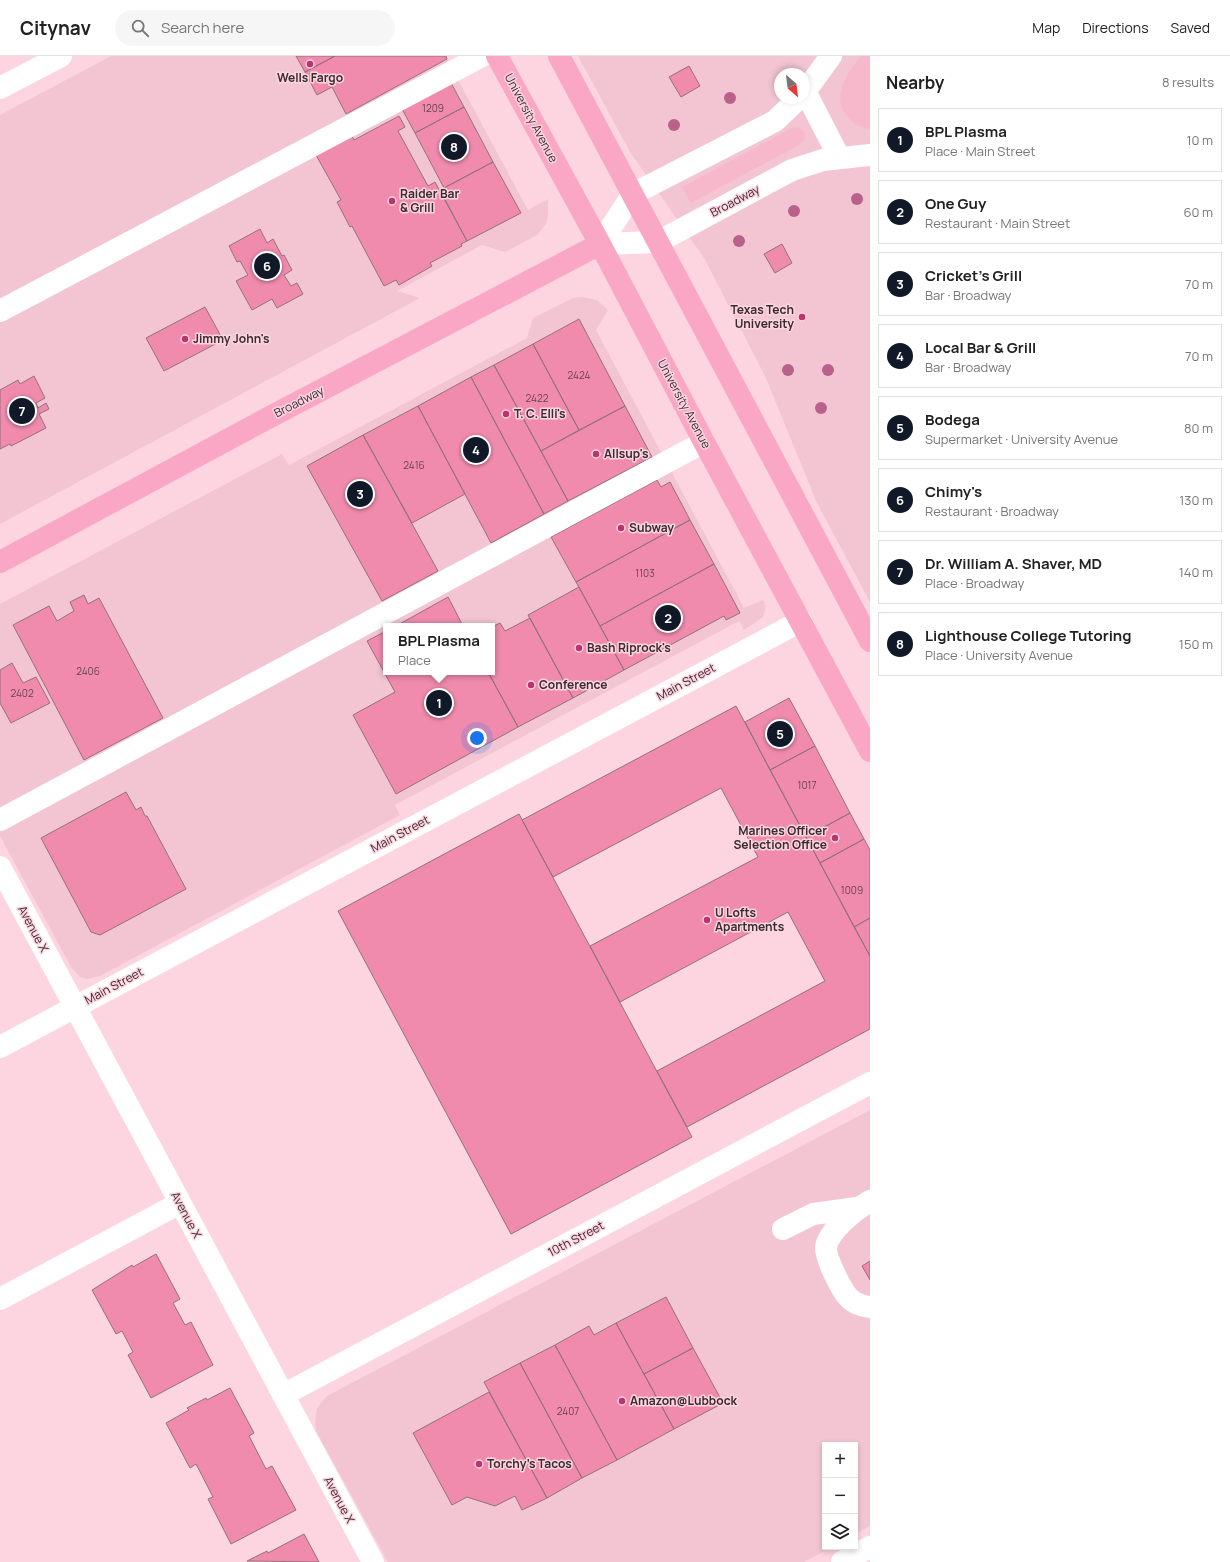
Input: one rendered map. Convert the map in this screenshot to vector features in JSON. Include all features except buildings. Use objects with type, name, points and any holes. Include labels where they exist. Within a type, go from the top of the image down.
[{"type":"main road","name":"University Avenue","points":[[497,56],[600,244],[704,442],[870,751]]},
{"type":"main road","points":[[559,56],[870,641]]},
{"type":"main road","name":"Broadway","points":[[0,562],[268,418],[600,244]]},
{"type":"street","points":[[0,88],[61,56]]},
{"type":"street","points":[[0,311],[482,56]]},
{"type":"street","name":"Broadway","points":[[810,84],[831,56]]},
{"type":"street","name":"Broadway","points":[[600,244],[633,194],[775,120],[792,104]]},
{"type":"street","points":[[809,104],[839,157]]},
{"type":"street","name":"Broadway","points":[[600,244],[658,242],[792,170],[807,164],[839,157],[870,155]]},
{"type":"street","points":[[0,820],[704,442]]},
{"type":"street","name":"Main Street","points":[[0,1047],[800,621]]},
{"type":"street","name":"Avenue X","points":[[0,867],[373,1562]]},
{"type":"street","name":"10th Street","points":[[283,1395],[870,1083]]},
{"type":"street","points":[[0,1299],[180,1203]]},
{"type":"street","points":[[783,1229],[813,1214],[864,1205]]},
{"type":"street","points":[[864,1205],[834,1232],[826,1247],[827,1258],[848,1297],[857,1304],[870,1306]]},
{"type":"street","points":[[842,1562],[870,1547]]},
{"type":"shaded area","points":[[111,56],[446,56],[449,61],[0,300],[0,115]]},
{"type":"shaded area","name":"Texas Tech University","points":[[578,56],[870,56],[870,602],[817,503],[765,376],[704,258],[630,152]]},
{"type":"shaded area","points":[[861,56],[870,56],[870,129],[861,127],[854,123],[843,111],[840,103],[842,86],[850,70]]},
{"type":"shaded area","points":[[456,76],[528,210],[548,199],[548,216],[546,224],[537,235],[505,252],[482,245],[397,291],[420,298],[0,524],[0,319]]},
{"type":"shaded area","points":[[794,127],[800,128],[805,133],[805,139],[801,144],[691,203],[682,187]]},
{"type":"shaded area","points":[[582,297],[597,300],[608,310],[596,330],[744,608],[763,600],[766,606],[763,617],[744,630],[739,621],[395,805],[400,815],[100,976],[87,979],[80,977],[71,967],[0,836],[0,604],[282,454],[289,465],[527,338],[533,318],[573,298]]},
{"type":"shaded area","points":[[870,1110],[870,1526],[858,1532],[858,1442],[822,1442],[822,1550],[826,1550],[804,1562],[388,1562],[316,1431],[315,1421],[317,1408],[327,1396]]},
{"type":"place","name":"Wells Fargo","points":[[310,64]]},
{"type":"place","name":"Lighthouse College Tutoring","points":[[454,147]]},
{"type":"place","name":"Raider Bar & Grill","points":[[392,201]]},
{"type":"place","name":"Chimy's","points":[[267,266]]},
{"type":"place","name":"Texas Tech University","points":[[802,317]]},
{"type":"place","name":"Jimmy John's","points":[[185,339]]},
{"type":"place","name":"Dr. William A. Shaver, MD","points":[[22,411]]},
{"type":"place","name":"T. C. Elli's","points":[[506,414]]},
{"type":"place","name":"Local Bar & Grill","points":[[476,450]]},
{"type":"place","name":"Allsup's","points":[[596,454]]},
{"type":"place","name":"Cricket's Grill","points":[[360,494]]},
{"type":"place","name":"Subway","points":[[621,528]]},
{"type":"place","name":"One Guy","points":[[668,618]]},
{"type":"place","name":"Bash Riprock's","points":[[579,648]]},
{"type":"place","name":"Conference","points":[[531,685]]},
{"type":"place","name":"BPL Plasma","points":[[439,703]]},
{"type":"place","name":"Bodega","points":[[780,734]]},
{"type":"place","name":"Marines Officer Selection Office","points":[[835,838]]},
{"type":"place","name":"U Lofts Apartments","points":[[707,920]]},
{"type":"place","name":"Amazon@Lubbock","points":[[622,1401]]},
{"type":"place","name":"Torchy's Tacos","points":[[479,1464]]}]
